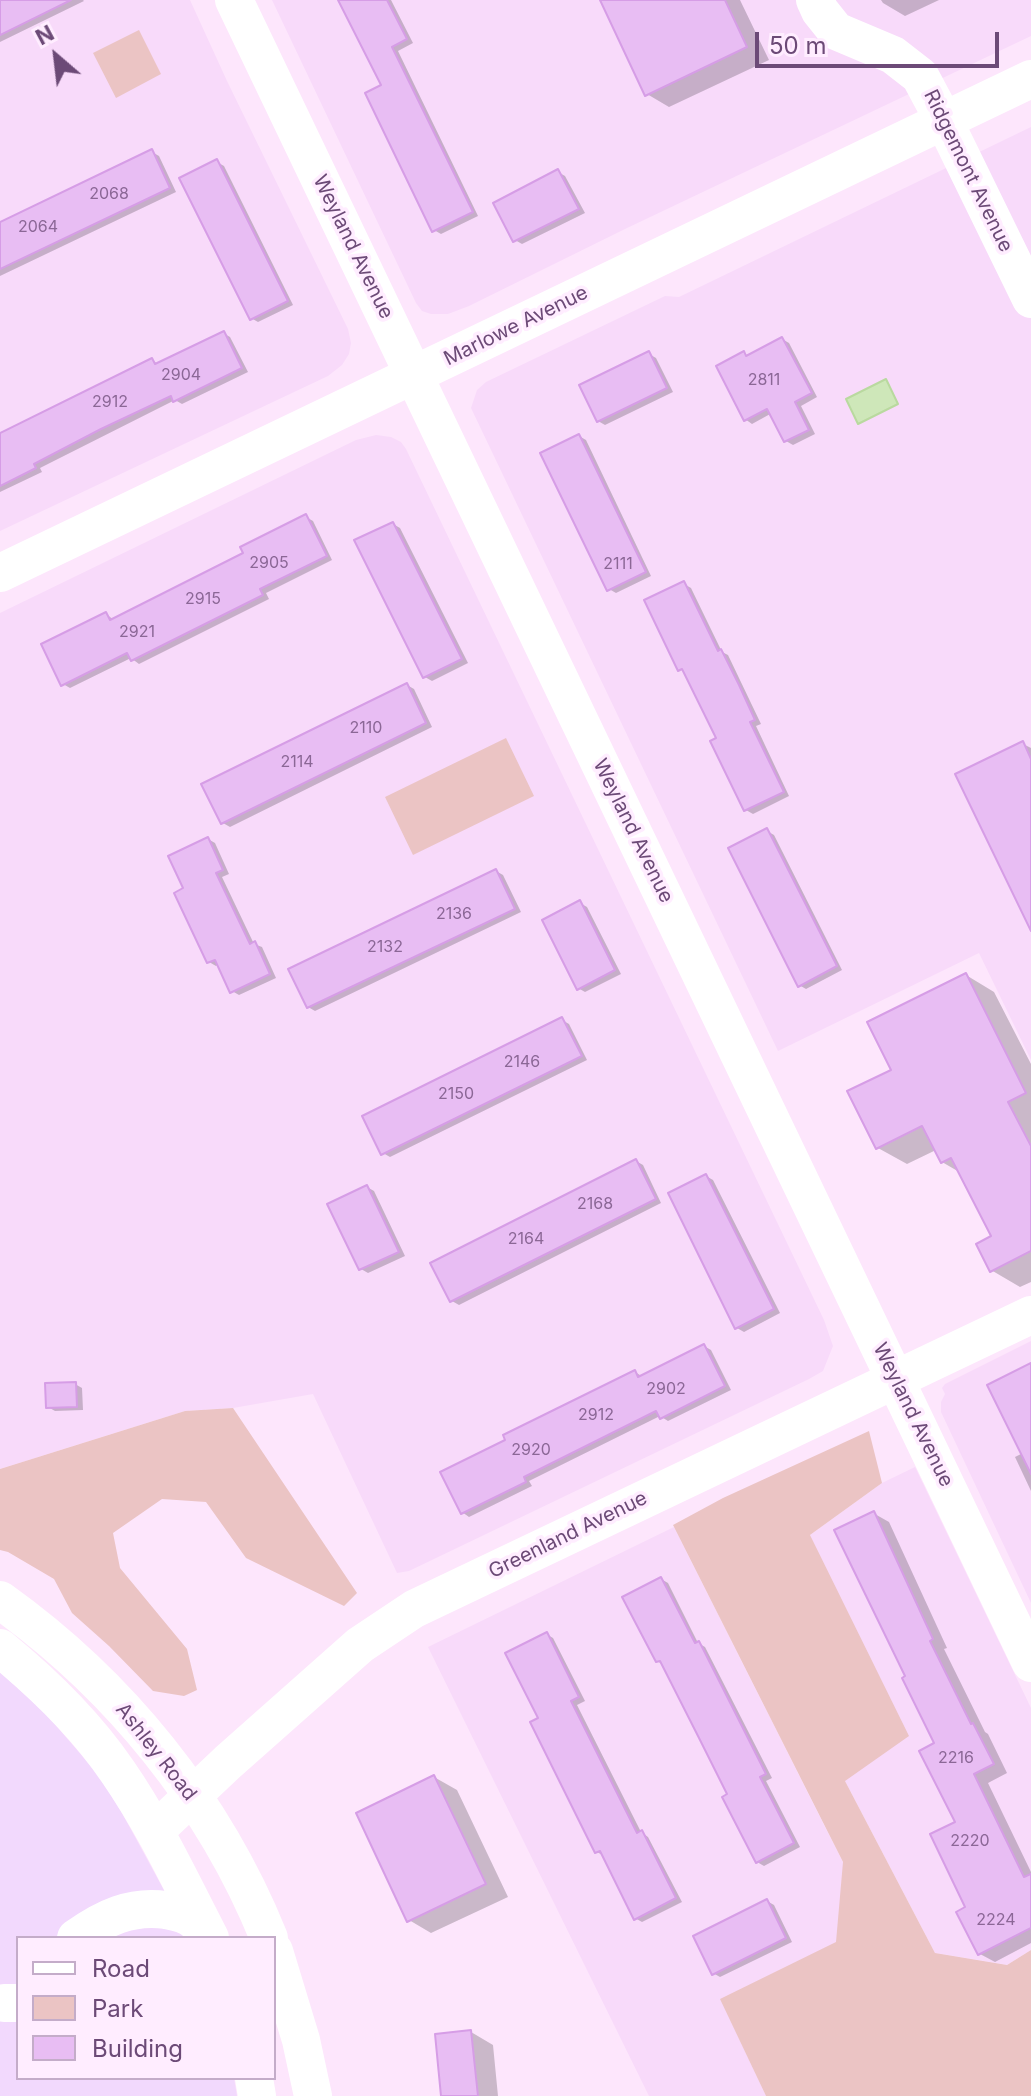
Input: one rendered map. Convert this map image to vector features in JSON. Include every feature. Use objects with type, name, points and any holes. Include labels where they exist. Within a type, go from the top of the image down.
[{"type":"street","name":"Weyland Avenue","points":[[234,0],[1031,1663]]},
{"type":"street","name":"Ridgemont Avenue","points":[[815,0],[836,31],[893,55],[920,76],[1031,299]]},
{"type":"street","name":"Marlowe Avenue","points":[[0,573],[1031,79]]},
{"type":"street","name":"Greenland Avenue","points":[[155,1831],[360,1645],[414,1609],[1031,1315]]},
{"type":"street","name":"Ashley Road","points":[[0,1600],[54,1642],[115,1699],[176,1770],[238,1872],[268,1936]]},
{"type":"street","name":"Ashley Road","points":[[0,1648],[49,1691],[117,1770],[155,1831],[208,1936]]},
{"type":"street","points":[[79,1936],[115,1915],[151,1909],[189,1917],[207,1936]]},
{"type":"street","points":[[276,1958],[301,2040],[313,2096]]},
{"type":"shaded area","points":[[0,0],[190,0],[348,329],[351,343],[342,365],[328,376],[0,531]]},
{"type":"shaded area","points":[[272,0],[1031,0],[1031,36],[469,306],[448,314],[431,314],[422,311],[416,303]]},
{"type":"shaded area","points":[[1031,127],[1031,1060],[979,953],[778,1051],[471,408],[477,390],[486,382],[665,296],[679,297]]},
{"type":"shaded area","points":[[886,379],[898,404],[858,424],[846,399]]},
{"type":"shaded area","points":[[376,435],[391,437],[406,449],[824,1320],[833,1346],[823,1371],[809,1379],[409,1571],[397,1573],[313,1394],[233,1408],[185,1411],[0,1469],[0,613],[356,440]]},
{"type":"shaded area","points":[[1031,1341],[1031,1603],[941,1412],[941,1402],[945,1384]]},
{"type":"shaded area","points":[[915,1467],[1031,1708],[1031,1950],[1007,1965],[935,1953],[845,1781],[810,1535],[882,1483]]},
{"type":"shaded area","points":[[674,1527],[878,1932],[725,2008],[766,2096],[649,2096],[428,1647]]},
{"type":"shaded area","points":[[0,1672],[46,1714],[97,1773],[189,1936],[16,1936],[16,2080],[234,2080],[237,2096],[0,2096]]},
{"type":"green space","points":[[139,30],[161,74],[116,98],[93,53]]},
{"type":"green space","points":[[506,738],[534,796],[413,855],[385,797]]},
{"type":"green space","points":[[233,1408],[357,1593],[344,1606],[246,1558],[206,1502],[162,1499],[113,1533],[120,1568],[187,1649],[197,1690],[184,1696],[153,1691],[72,1613],[54,1579],[0,1550],[0,1469],[185,1411]]},
{"type":"green space","points":[[869,1431],[882,1483],[810,1535],[909,1736],[845,1781],[935,1953],[1007,1965],[1031,1950],[1031,2096],[766,2096],[720,1999],[836,1942],[843,1862],[673,1525],[723,1498]]},
{"type":"building","points":[[0,0],[71,0],[0,35]]},
{"type":"building","points":[[338,0],[387,0],[407,39],[392,47],[473,212],[432,232],[365,93],[381,85]]},
{"type":"building","points":[[600,0],[725,0],[747,47],[645,96]]},
{"type":"building","points":[[152,149],[170,188],[0,269],[0,222]]},
{"type":"building","points":[[217,159],[288,301],[250,320],[179,178]]},
{"type":"building","points":[[558,169],[579,209],[513,242],[493,203]]},
{"type":"building","points":[[224,331],[242,368],[173,402],[171,396],[101,429],[34,464],[36,468],[0,486],[0,433],[152,358],[155,364]]},
{"type":"building","points":[[782,337],[812,393],[795,402],[809,430],[784,442],[767,409],[744,421],[716,366],[744,351],[746,356]]},
{"type":"building","points":[[649,351],[667,388],[597,422],[579,385]]},
{"type":"building","points":[[579,434],[646,572],[607,591],[540,453]]},
{"type":"building","points":[[306,514],[327,556],[260,589],[263,595],[131,661],[127,653],[61,686],[41,644],[106,612],[110,620],[243,553],[240,547]]},
{"type":"building","points":[[393,522],[462,659],[423,678],[354,540]]},
{"type":"building","points":[[684,581],[718,651],[721,649],[739,685],[755,720],[750,722],[784,792],[744,811],[710,741],[716,738],[682,669],[678,671],[644,600]]},
{"type":"building","points":[[407,683],[426,723],[221,824],[201,784]]},
{"type":"building","points":[[1023,741],[1031,759],[1031,931],[955,774]]},
{"type":"building","points":[[767,828],[837,966],[798,987],[728,848]]},
{"type":"building","points":[[208,837],[223,870],[216,873],[250,944],[255,941],[270,974],[230,993],[215,960],[207,963],[174,893],[183,888],[168,856]]},
{"type":"building","points":[[496,869],[515,909],[307,1008],[288,969]]},
{"type":"building","points":[[580,900],[615,970],[577,990],[542,920]]},
{"type":"building","points":[[966,973],[1026,1093],[1008,1102],[1031,1146],[1031,1251],[990,1272],[976,1244],[991,1236],[951,1158],[941,1163],[922,1126],[876,1149],[847,1091],[891,1070],[867,1022]]},
{"type":"building","points":[[562,1017],[582,1056],[381,1155],[362,1116]]},
{"type":"building","points":[[636,1159],[656,1199],[450,1302],[430,1263]]},
{"type":"building","points":[[706,1174],[774,1309],[735,1329],[668,1193]]},
{"type":"building","points":[[367,1185],[399,1252],[359,1270],[327,1204]]},
{"type":"building","points":[[704,1344],[725,1386],[660,1419],[656,1411],[524,1477],[526,1482],[461,1514],[440,1472],[505,1440],[503,1435],[635,1370],[638,1377]]},
{"type":"building","points":[[1031,1363],[1031,1474],[987,1385]]},
{"type":"building","points":[[76,1382],[77,1407],[46,1408],[45,1383]]},
{"type":"building","points":[[874,1511],[933,1639],[930,1641],[994,1764],[974,1774],[1024,1877],[1031,1874],[1031,1928],[978,1955],[956,1912],[965,1907],[930,1834],[955,1822],[919,1751],[934,1743],[834,1530]]},
{"type":"building","points":[[661,1577],[695,1643],[699,1641],[766,1774],[760,1777],[794,1843],[756,1863],[722,1797],[727,1794],[699,1738],[660,1661],[656,1662],[622,1597]]},
{"type":"building","points":[[547,1632],[579,1697],[571,1701],[637,1833],[642,1830],[676,1898],[634,1920],[600,1851],[595,1853],[530,1722],[538,1718],[505,1653]]},
{"type":"building","points":[[434,1775],[486,1884],[407,1922],[356,1813]]},
{"type":"building","points":[[767,1899],[786,1938],[712,1975],[693,1936]]},
{"type":"building","points":[[471,2030],[478,2096],[441,2096],[435,2034]]}]
